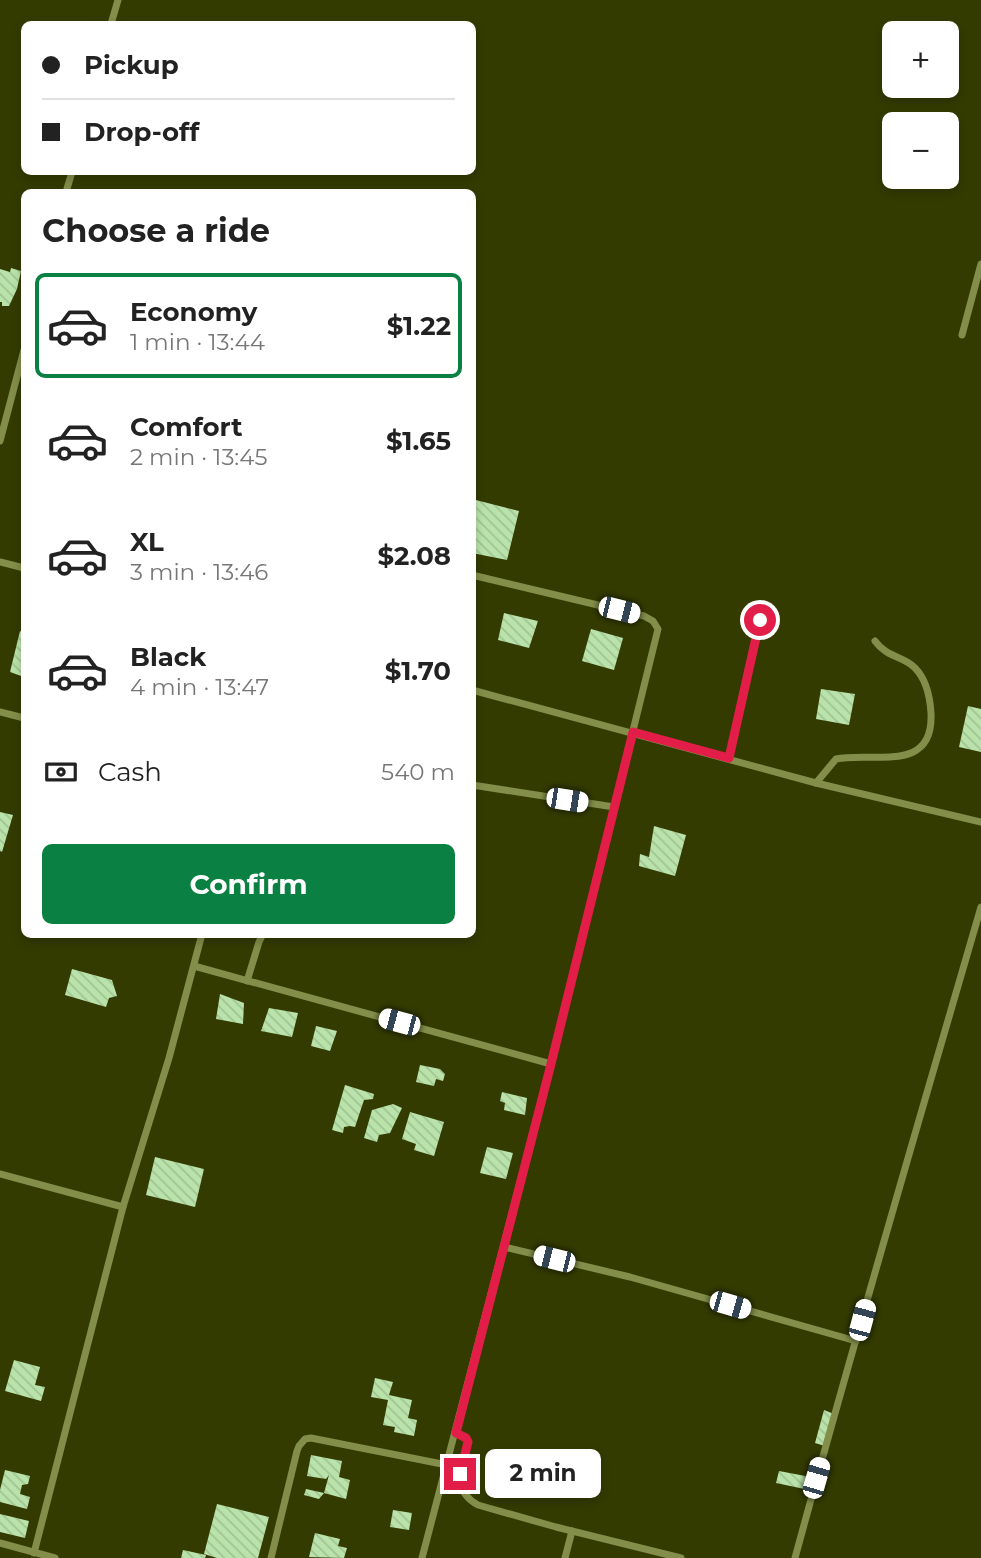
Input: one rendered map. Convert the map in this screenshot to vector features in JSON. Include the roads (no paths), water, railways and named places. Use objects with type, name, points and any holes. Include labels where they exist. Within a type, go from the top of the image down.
[{"type":"street","points":[[112,21],[118,0]]},
{"type":"street","points":[[962,335],[981,264]]},
{"type":"street","points":[[0,442],[21,362]]},
{"type":"street","points":[[0,562],[21,567]]},
{"type":"street","points":[[422,1558],[551,1064],[658,629],[653,621],[644,616],[476,576]]},
{"type":"street","points":[[729,758],[760,620]]},
{"type":"street","points":[[816,783],[836,759],[905,756],[916,751],[928,736],[931,716],[928,688],[915,667],[886,652],[876,641]]},
{"type":"street","points":[[476,691],[816,783],[981,822]]},
{"type":"street","points":[[0,712],[21,717]]},
{"type":"street","points":[[476,787],[614,807]]},
{"type":"street","points":[[795,1558],[981,907]]},
{"type":"street","points":[[37,1555],[123,1207],[169,1058],[201,938]]},
{"type":"street","points":[[247,981],[261,938]]},
{"type":"street","points":[[194,966],[551,1064]]},
{"type":"street","points":[[0,1174],[123,1207]]},
{"type":"street","points":[[504,1247],[630,1277],[856,1341]]},
{"type":"street","points":[[456,1433],[468,1442],[460,1474],[463,1492],[478,1505],[681,1558]]},
{"type":"street","points":[[271,1558],[298,1451],[305,1439],[447,1465]]},
{"type":"street","points":[[565,1558],[572,1531]]},
{"type":"street","points":[[0,1543],[55,1558]]}]
